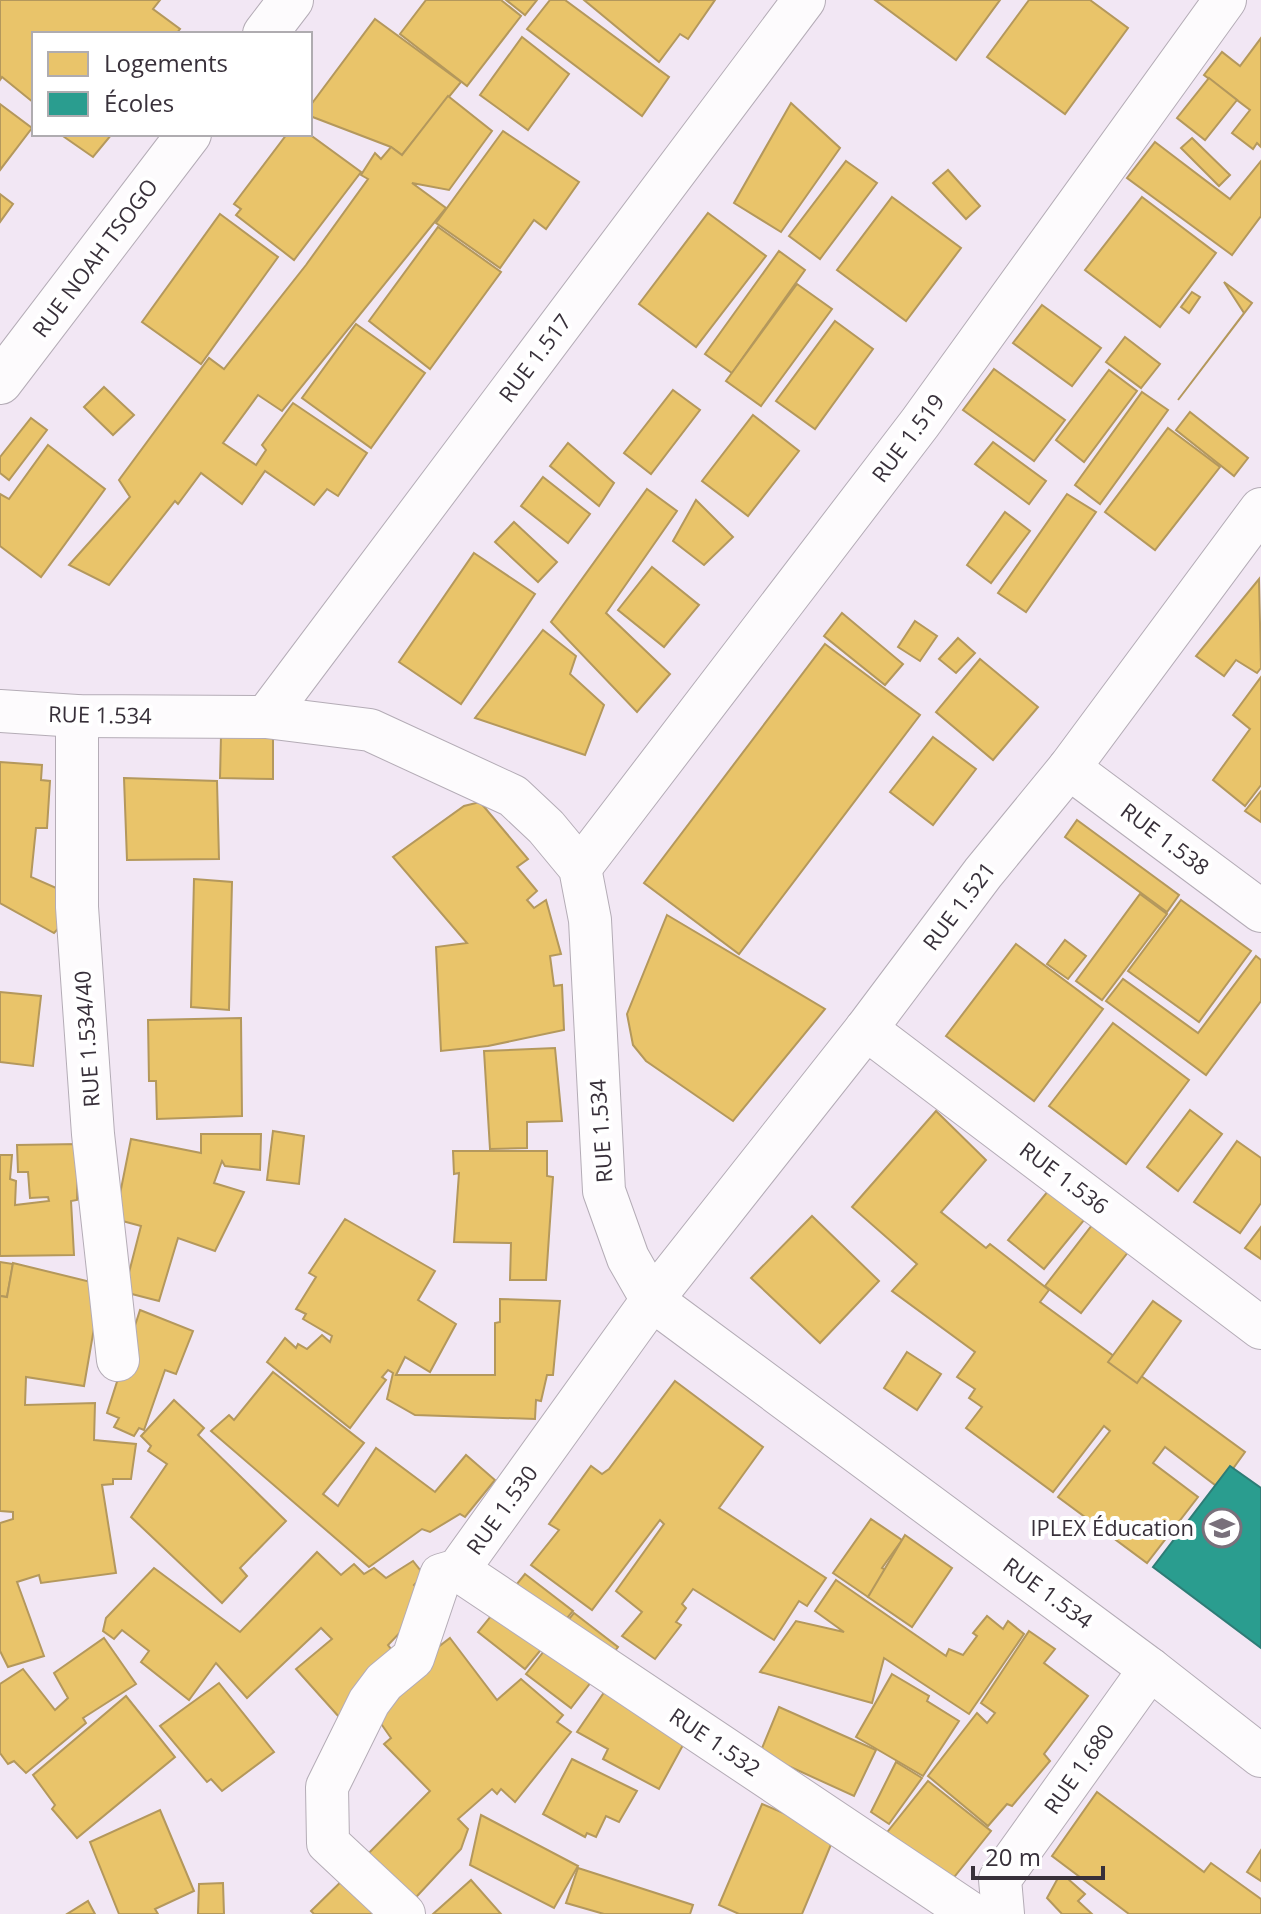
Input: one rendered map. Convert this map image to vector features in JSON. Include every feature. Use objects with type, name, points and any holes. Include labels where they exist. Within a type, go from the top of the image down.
[{"type":"main road","points":[[267,32],[291,0]]},
{"type":"main road","name":"RUE NOAH TSOGO","points":[[0,382],[187,136]]},
{"type":"street","name":"RUE 1.517","points":[[266,717],[804,0]]},
{"type":"street","name":"RUE 1.519","points":[[580,868],[920,423],[1225,0]]},
{"type":"street","name":"RUE 1.521","points":[[652,1300],[866,1029],[983,873],[1069,768],[1261,509]]},
{"type":"street","name":"RUE 1.534","points":[[0,711],[77,716],[266,717],[370,730],[513,796],[546,827],[580,868],[590,920],[604,1191],[628,1258],[652,1300],[1150,1669],[1261,1756]]},
{"type":"street","name":"RUE 1.534/40","points":[[77,716],[77,907],[93,1134],[118,1360]]},
{"type":"street","name":"RUE 1.538","points":[[1069,768],[1261,911]]},
{"type":"street","name":"RUE 1.536","points":[[866,1029],[1261,1328]]},
{"type":"street","name":"RUE 1.530","points":[[404,1914],[328,1843],[327,1787],[369,1702],[384,1682],[413,1658],[441,1575],[458,1570],[652,1300]]},
{"type":"street","name":"RUE 1.532","points":[[458,1570],[972,1914]]},
{"type":"street","name":"RUE 1.680","points":[[1003,1914],[1000,1879],[1150,1669]]},
{"type":"building: Logements","points":[[0,0],[160,0],[153,9],[180,29],[178,32],[32,32],[32,101],[2,77],[0,80]]},
{"type":"building: Logements","points":[[426,0],[501,0],[521,16],[467,86],[400,34]]},
{"type":"building: Logements","points":[[506,0],[537,0],[525,15]]},
{"type":"building: Logements","points":[[550,0],[565,0],[669,77],[642,116],[527,29]]},
{"type":"building: Logements","points":[[584,0],[715,0],[688,39],[680,34],[659,62]]},
{"type":"building: Logements","points":[[875,0],[1000,0],[956,60]]},
{"type":"building: Logements","points":[[1029,0],[1090,0],[1128,28],[1065,114],[987,57]]},
{"type":"building: Logements","points":[[375,19],[461,82],[402,155],[391,147],[312,117],[312,103]]},
{"type":"building: Logements","points":[[522,37],[569,74],[528,130],[480,95]]},
{"type":"building: Logements","points":[[1261,38],[1261,147],[1257,143],[1253,149],[1232,133],[1250,110],[1204,75],[1222,52],[1240,66]]},
{"type":"building: Logements","points":[[1209,78],[1237,100],[1205,140],[1177,118]]},
{"type":"building: Logements","points":[[448,96],[492,131],[449,190],[412,183],[446,208],[282,411],[258,395],[223,443],[256,465],[266,450],[262,445],[293,403],[367,453],[338,496],[327,489],[314,505],[265,471],[242,504],[201,473],[109,585],[69,565],[130,497],[119,480],[209,358],[224,369],[306,265],[368,179],[361,175],[375,153],[381,159],[391,147],[402,155]]},
{"type":"building: Logements","points":[[791,103],[840,148],[781,232],[734,203]]},
{"type":"building: Logements","points":[[0,104],[32,128],[0,170]]},
{"type":"building: Logements","points":[[503,131],[579,182],[546,229],[534,220],[500,268],[436,223]]},
{"type":"building: Logements","points":[[63,136],[110,136],[93,157]]},
{"type":"building: Logements","points":[[285,136],[312,136],[361,172],[294,260],[236,215],[241,209],[234,204]]},
{"type":"building: Logements","points":[[1192,138],[1230,175],[1219,186],[1181,148]]},
{"type":"building: Logements","points":[[1155,142],[1230,199],[1261,161],[1261,216],[1232,255],[1127,178]]},
{"type":"building: Logements","points":[[846,161],[877,183],[820,259],[789,236]]},
{"type":"building: Logements","points":[[948,170],[980,206],[966,219],[933,183]]},
{"type":"building: Logements","points":[[0,194],[13,204],[0,222]]},
{"type":"building: Logements","points":[[892,197],[961,248],[906,321],[837,270]]},
{"type":"building: Logements","points":[[1142,197],[1216,253],[1160,327],[1085,270]]},
{"type":"building: Logements","points":[[708,213],[766,256],[696,347],[639,304]]},
{"type":"building: Logements","points":[[220,214],[278,257],[201,364],[142,322]]},
{"type":"building: Logements","points":[[438,227],[501,272],[430,369],[369,321]]},
{"type":"building: Logements","points":[[779,251],[805,270],[732,373],[705,354]]},
{"type":"building: Logements","points":[[1224,282],[1252,303],[1178,400],[1244,313]]},
{"type":"building: Logements","points":[[797,284],[832,309],[761,406],[726,381]]},
{"type":"building: Logements","points":[[1192,292],[1200,297],[1189,313],[1181,307]]},
{"type":"building: Logements","points":[[1042,305],[1101,348],[1072,386],[1013,343]]},
{"type":"building: Logements","points":[[835,321],[873,349],[815,429],[776,401]]},
{"type":"building: Logements","points":[[356,324],[425,373],[371,448],[302,398]]},
{"type":"building: Logements","points":[[1125,337],[1160,364],[1141,388],[1106,362]]},
{"type":"building: Logements","points":[[994,369],[1065,420],[1034,461],[963,410]]},
{"type":"building: Logements","points":[[1109,370],[1137,391],[1084,462],[1056,440]]},
{"type":"building: Logements","points":[[104,387],[134,415],[113,435],[84,407]]},
{"type":"building: Logements","points":[[673,390],[700,410],[651,474],[624,453]]},
{"type":"building: Logements","points":[[1142,392],[1168,410],[1100,504],[1075,485]]},
{"type":"building: Logements","points":[[1190,412],[1248,458],[1234,476],[1176,430]]},
{"type":"building: Logements","points":[[753,415],[799,451],[748,516],[702,481]]},
{"type":"building: Logements","points":[[31,418],[47,430],[9,480],[0,473],[0,457]]},
{"type":"building: Logements","points":[[1168,428],[1220,467],[1155,550],[1105,512]]},
{"type":"building: Logements","points":[[993,442],[1046,481],[1029,504],[975,464]]},
{"type":"building: Logements","points":[[568,443],[614,483],[599,506],[550,466]]},
{"type":"building: Logements","points":[[48,445],[105,489],[41,577],[0,546],[0,494],[9,499]]},
{"type":"building: Logements","points":[[543,477],[590,514],[568,543],[521,506]]},
{"type":"building: Logements","points":[[647,489],[677,511],[606,613],[670,674],[637,712],[551,622]]},
{"type":"building: Logements","points":[[1067,494],[1096,512],[1026,612],[998,593]]},
{"type":"building: Logements","points":[[696,500],[733,537],[704,565],[673,541]]},
{"type":"building: Logements","points":[[1005,512],[1030,531],[991,583],[967,565]]},
{"type":"building: Logements","points":[[514,522],[557,562],[538,582],[495,542]]},
{"type":"building: Logements","points":[[474,553],[535,594],[461,704],[399,662]]},
{"type":"building: Logements","points":[[652,567],[699,605],[664,647],[618,610]]},
{"type":"building: Logements","points":[[1259,579],[1261,668],[1257,673],[1236,660],[1224,676],[1196,656]]},
{"type":"building: Logements","points":[[842,613],[903,664],[885,685],[824,636]]},
{"type":"building: Logements","points":[[915,621],[937,636],[920,661],[898,647]]},
{"type":"building: Logements","points":[[543,630],[576,656],[570,674],[604,705],[585,755],[475,718]]},
{"type":"building: Logements","points":[[958,638],[975,653],[956,673],[939,659]]},
{"type":"building: Logements","points":[[825,644],[920,715],[739,954],[644,883]]},
{"type":"building: Logements","points":[[980,659],[1038,707],[993,760],[936,712]]},
{"type":"building: Logements","points":[[1261,677],[1261,785],[1245,806],[1213,780],[1250,729],[1233,715]]},
{"type":"building: Logements","points":[[221,736],[273,737],[273,779],[220,778]]},
{"type":"building: Logements","points":[[933,737],[976,769],[933,825],[890,792]]},
{"type":"building: Logements","points":[[0,762],[42,765],[41,780],[50,781],[47,828],[36,828],[31,877],[72,895],[74,912],[54,933],[0,903]]},
{"type":"building: Logements","points":[[124,778],[217,781],[219,859],[127,860]]},
{"type":"building: Logements","points":[[1261,791],[1261,822],[1245,811]]},
{"type":"building: Logements","points":[[480,802],[528,859],[517,867],[537,891],[527,900],[534,908],[546,900],[561,954],[550,956],[554,986],[562,985],[564,1030],[488,1046],[441,1051],[436,947],[467,943],[393,857],[464,806]]},
{"type":"building: Logements","points":[[1077,820],[1179,895],[1167,912],[1065,837]]},
{"type":"building: Logements","points":[[194,879],[232,882],[229,1010],[191,1007]]},
{"type":"building: Logements","points":[[1140,894],[1167,914],[1102,1000],[1076,981]]},
{"type":"building: Logements","points":[[1181,900],[1251,951],[1199,1022],[1128,971]]},
{"type":"building: Logements","points":[[667,915],[825,1009],[733,1121],[646,1061],[633,1045],[627,1014]]},
{"type":"building: Logements","points":[[1065,940],[1086,956],[1068,979],[1047,964]]},
{"type":"building: Logements","points":[[1016,944],[1103,1009],[1034,1101],[946,1036]]},
{"type":"building: Logements","points":[[1256,956],[1261,960],[1261,1001],[1206,1075],[1106,1001],[1123,979],[1198,1033]]},
{"type":"building: Logements","points":[[0,992],[41,996],[33,1066],[0,1062]]},
{"type":"building: Logements","points":[[241,1018],[242,1116],[157,1119],[156,1081],[149,1081],[148,1020]]},
{"type":"building: Logements","points":[[1113,1023],[1189,1080],[1126,1164],[1049,1106]]},
{"type":"building: Logements","points":[[555,1048],[562,1121],[527,1122],[527,1148],[490,1149],[484,1051]]},
{"type":"building: Logements","points":[[1190,1110],[1222,1134],[1178,1191],[1147,1167]]},
{"type":"building: Logements","points":[[936,1111],[986,1160],[941,1212],[986,1248],[990,1244],[1049,1290],[1040,1302],[1245,1452],[1219,1488],[1165,1447],[1153,1463],[1198,1497],[1147,1563],[1058,1497],[1110,1431],[1104,1426],[1053,1492],[966,1428],[982,1407],[969,1398],[975,1389],[957,1377],[975,1352],[892,1291],[917,1264],[852,1207]]},
{"type":"building: Logements","points":[[273,1131],[304,1136],[299,1184],[267,1180]]},
{"type":"building: Logements","points":[[201,1134],[261,1134],[260,1170],[225,1166],[222,1161],[214,1183],[244,1192],[215,1251],[178,1238],[159,1301],[124,1292],[141,1226],[115,1219],[131,1139],[201,1153]]},
{"type":"building: Logements","points":[[1237,1141],[1261,1158],[1261,1203],[1240,1233],[1194,1202]]},
{"type":"building: Logements","points":[[78,1144],[77,1200],[71,1201],[74,1255],[0,1256],[0,1155],[12,1155],[10,1179],[16,1181],[15,1205],[49,1201],[48,1197],[30,1198],[28,1172],[18,1172],[17,1145]]},
{"type":"building: Logements","points":[[453,1151],[547,1151],[547,1176],[553,1177],[546,1280],[510,1280],[511,1243],[454,1242],[459,1173],[454,1174]]},
{"type":"building: Logements","points":[[1053,1185],[1089,1214],[1044,1269],[1008,1240]]},
{"type":"building: Logements","points":[[812,1216],[879,1281],[820,1343],[751,1278]]},
{"type":"building: Logements","points":[[345,1219],[435,1271],[418,1300],[456,1324],[430,1372],[405,1357],[396,1375],[495,1375],[495,1323],[500,1322],[500,1299],[560,1301],[553,1375],[547,1375],[541,1401],[536,1400],[535,1419],[415,1415],[387,1399],[393,1373],[388,1370],[382,1377],[386,1380],[350,1428],[267,1362],[285,1338],[296,1348],[298,1344],[307,1349],[322,1335],[330,1342],[332,1336],[303,1319],[306,1314],[296,1309],[316,1277],[309,1273]]},
{"type":"building: Logements","points":[[1096,1220],[1132,1247],[1081,1313],[1045,1286]]},
{"type":"building: Logements","points":[[1261,1227],[1261,1259],[1245,1248]]},
{"type":"building: Logements","points":[[0,1262],[13,1264],[7,1297],[0,1296]]},
{"type":"building: Logements","points":[[13,1263],[95,1283],[97,1311],[84,1386],[26,1377],[25,1405],[95,1403],[94,1440],[136,1444],[131,1479],[113,1479],[113,1484],[102,1485],[116,1573],[41,1583],[39,1575],[17,1582],[44,1656],[8,1667],[0,1651],[0,1523],[13,1519],[13,1512],[0,1511],[0,1296],[7,1297]]},
{"type":"building: Logements","points":[[1153,1301],[1181,1321],[1137,1383],[1108,1362]]},
{"type":"building: Logements","points":[[140,1310],[193,1331],[176,1374],[165,1370],[144,1430],[139,1428],[134,1436],[114,1427],[119,1418],[107,1413]]},
{"type":"building: Logements","points":[[907,1352],[941,1374],[917,1410],[884,1388]]},
{"type":"building: Logements","points":[[273,1372],[364,1443],[323,1494],[338,1506],[376,1448],[435,1492],[466,1455],[495,1480],[465,1517],[460,1514],[430,1532],[422,1529],[369,1567],[211,1431],[229,1415],[234,1420]]},
{"type":"building: Logements","points":[[675,1381],[763,1447],[719,1508],[826,1578],[807,1606],[799,1601],[774,1640],[693,1589],[682,1604],[686,1608],[676,1622],[681,1625],[655,1659],[622,1636],[642,1612],[616,1591],[664,1524],[660,1520],[592,1610],[531,1565],[559,1530],[549,1524],[591,1466],[602,1474],[609,1469]]},
{"type":"building: Logements","points":[[174,1400],[204,1428],[198,1435],[286,1521],[240,1568],[247,1576],[222,1603],[131,1517],[167,1464],[148,1451],[151,1446],[141,1436]]},
{"type":"building: Logements","points":[[871,1519],[902,1540],[882,1568],[887,1571],[868,1597],[833,1573]]},
{"type":"building: Logements","points":[[905,1535],[952,1568],[912,1627],[868,1597]]},
{"type":"building: Logements","points":[[317,1552],[341,1575],[354,1564],[364,1574],[374,1568],[386,1578],[413,1561],[424,1575],[414,1585],[430,1601],[388,1645],[402,1663],[340,1718],[296,1669],[332,1639],[321,1628],[247,1698],[216,1663],[189,1700],[141,1662],[149,1651],[122,1630],[114,1639],[103,1631],[106,1618],[154,1568],[240,1632]]},
{"type":"building: Logements","points":[[525,1574],[573,1611],[525,1669],[478,1632]]},
{"type":"building: Logements","points":[[836,1580],[946,1656],[949,1649],[963,1655],[977,1636],[973,1633],[987,1616],[1003,1629],[1008,1621],[1024,1634],[969,1714],[884,1658],[872,1703],[760,1672],[796,1621],[844,1632],[815,1611]]},
{"type":"building: Logements","points":[[574,1613],[618,1647],[571,1708],[526,1674]]},
{"type":"building: Logements","points":[[1029,1631],[1055,1649],[1044,1663],[1088,1696],[1044,1754],[1050,1761],[1012,1806],[1007,1804],[988,1826],[928,1776],[977,1713],[987,1723],[995,1713],[981,1703]]},
{"type":"building: Logements","points":[[104,1638],[136,1684],[83,1718],[86,1723],[26,1773],[14,1761],[8,1764],[0,1753],[0,1684],[23,1669],[55,1710],[68,1698],[54,1673]]},
{"type":"building: Logements","points":[[450,1638],[497,1700],[521,1679],[563,1715],[557,1722],[571,1732],[515,1802],[501,1789],[497,1794],[492,1789],[458,1819],[468,1829],[461,1849],[405,1909],[358,1864],[430,1791],[384,1744],[391,1738],[375,1715],[376,1695]]},
{"type":"building: Logements","points":[[620,1669],[700,1714],[659,1789],[603,1759],[608,1749],[577,1732]]},
{"type":"building: Logements","points":[[892,1674],[929,1696],[927,1701],[959,1721],[923,1776],[856,1737]]},
{"type":"building: Logements","points":[[219,1683],[274,1752],[222,1791],[211,1779],[207,1782],[160,1726]]},
{"type":"building: Logements","points":[[126,1696],[175,1757],[77,1838],[52,1809],[55,1805],[33,1775]]},
{"type":"building: Logements","points":[[779,1707],[876,1750],[854,1796],[760,1753]]},
{"type":"building: Logements","points":[[572,1759],[637,1791],[619,1822],[606,1816],[596,1837],[587,1833],[585,1837],[543,1814]]},
{"type":"building: Logements","points":[[896,1762],[922,1778],[889,1824],[871,1812]]},
{"type":"building: Logements","points":[[928,1781],[991,1831],[931,1906],[869,1855]]},
{"type":"building: Logements","points":[[1097,1792],[1204,1872],[1211,1863],[1261,1899],[1261,1914],[1129,1914],[1052,1856]]},
{"type":"building: Logements","points":[[762,1804],[835,1835],[802,1914],[739,1914],[719,1905]]},
{"type":"building: Logements","points":[[160,1810],[194,1891],[155,1909],[158,1914],[119,1914],[90,1842]]},
{"type":"building: Logements","points":[[481,1815],[578,1866],[554,1908],[470,1865]]},
{"type":"building: Logements","points":[[1261,1850],[1261,1881],[1247,1872]]},
{"type":"building: Logements","points":[[578,1868],[693,1905],[690,1914],[604,1914],[566,1903]]},
{"type":"building: Logements","points":[[350,1873],[390,1914],[314,1914],[311,1911]]},
{"type":"building: Logements","points":[[1058,1878],[1067,1878],[1085,1894],[1078,1901],[1092,1914],[1062,1914],[1047,1898]]},
{"type":"building: Logements","points":[[471,1880],[501,1914],[433,1914]]},
{"type":"building: Logements","points":[[223,1883],[224,1914],[198,1914],[199,1884]]},
{"type":"building: Logements","points":[[88,1901],[95,1914],[67,1914]]},
{"type":"building: Écoles","name":"IPLEX Éducation","points":[[1230,1466],[1261,1488],[1261,1648],[1153,1567]]},
{"type":"place","name":"IPLEX Éducation","points":[[1222,1528]]}]
